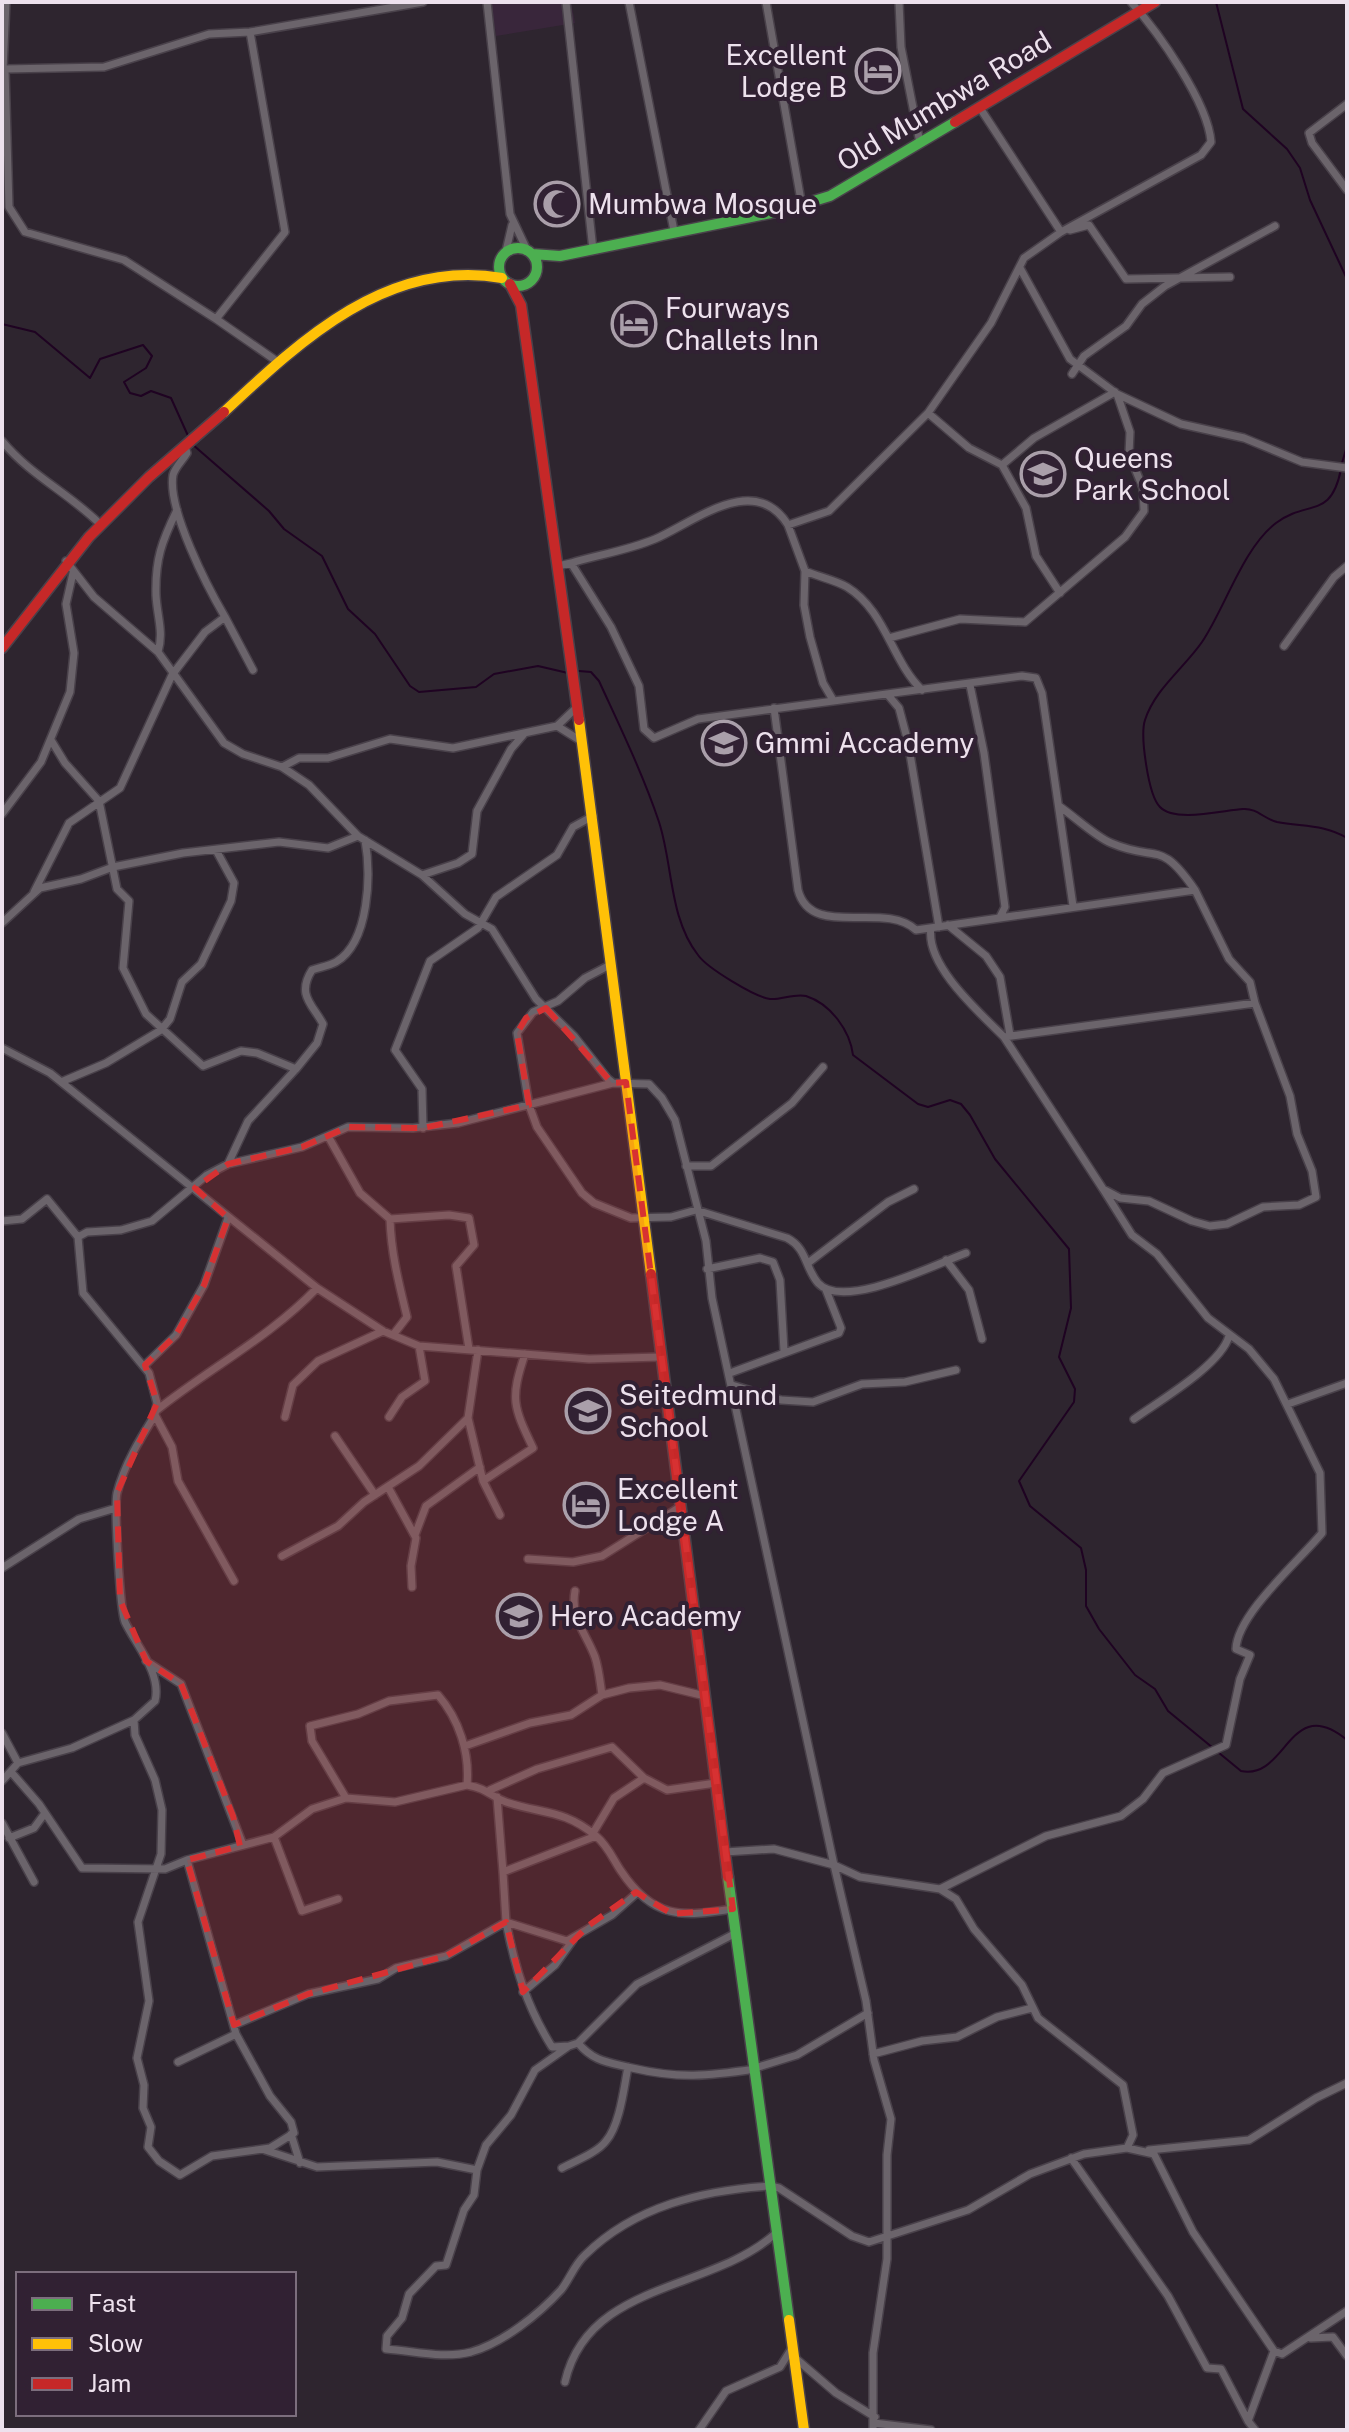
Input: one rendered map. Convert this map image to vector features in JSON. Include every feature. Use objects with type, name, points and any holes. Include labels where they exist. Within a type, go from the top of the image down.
[{"type":"main road","name":"Old Mumbwa Road","points":[[560,256],[802,206],[855,185],[1155,2]]},
{"type":"main road","points":[[469,274],[517,247],[560,256]]},
{"type":"main road","points":[[521,305],[537,263],[530,252]]},
{"type":"main road","points":[[503,256],[506,281],[521,305],[593,816],[660,1357],[801,2426]]},
{"type":"main road","points":[[2,648],[66,561],[101,525],[278,362],[337,316],[383,294],[444,276],[469,274],[520,286],[560,256]]},
{"type":"street","points":[[6,2],[6,208],[25,232],[124,260],[278,362]]},
{"type":"street","points":[[4,70],[104,67],[209,34],[250,32],[423,2]]},
{"type":"street","points":[[487,2],[512,223],[503,256]]},
{"type":"street","points":[[566,2],[593,250]]},
{"type":"street","points":[[629,2],[674,231]]},
{"type":"street","points":[[766,2],[802,206]]},
{"type":"street","points":[[899,2],[900,40],[920,145]]},
{"type":"street","points":[[788,525],[815,518],[840,503],[867,470],[928,413],[991,323],[1031,250],[1201,155],[1211,142],[1205,121],[1172,55],[1131,2]]},
{"type":"street","points":[[216,319],[285,232],[250,32]]},
{"type":"street","points":[[1347,104],[1309,133],[1312,143],[1347,190]]},
{"type":"street","points":[[980,108],[1061,232]]},
{"type":"street","points":[[512,223],[530,252]]},
{"type":"street","points":[[1061,232],[1089,225],[1126,279],[1230,277]]},
{"type":"street","points":[[1074,370],[1084,356],[1126,326],[1142,304],[1275,226]]},
{"type":"street","points":[[1019,267],[1074,370],[1181,424],[1244,438],[1302,462],[1347,468]]},
{"type":"street","points":[[1002,465],[1034,438],[1116,393]]},
{"type":"street","points":[[889,638],[960,619],[1025,622],[1133,529],[1144,511],[1143,488],[1130,461],[1130,432],[1116,393]]},
{"type":"street","points":[[928,413],[969,448],[1002,465],[1026,508],[1036,556],[1060,593]]},
{"type":"street","points":[[2,441],[23,466],[83,507],[101,525]]},
{"type":"street","points":[[190,442],[173,476],[177,510],[202,578],[253,670]]},
{"type":"street","points":[[558,566],[654,539],[697,514],[728,503],[762,503],[781,513],[805,571],[804,605],[823,683],[833,700]]},
{"type":"street","points":[[158,652],[162,638],[156,596],[160,543],[177,510]]},
{"type":"street","points":[[66,561],[94,597],[158,652],[224,743],[243,754],[282,767],[309,785],[362,838],[422,875],[465,914],[483,922],[499,938],[529,989],[613,1083]]},
{"type":"street","points":[[571,563],[611,627],[639,686],[646,733],[659,737],[673,727],[698,719],[1022,676],[1036,678],[1042,693],[1073,906]]},
{"type":"street","points":[[1284,646],[1334,577],[1347,566]]},
{"type":"street","points":[[805,571],[848,588],[882,622],[909,677],[922,690]]},
{"type":"street","points":[[2,814],[29,781],[51,740],[55,721],[70,692],[74,665],[66,604],[73,573]]},
{"type":"street","points":[[2,923],[34,892],[69,823],[120,788],[172,675],[205,632],[225,617]]},
{"type":"street","points":[[899,708],[909,677]]},
{"type":"street","points":[[815,702],[823,683]]},
{"type":"street","points":[[970,685],[984,753],[1005,907],[1000,917]]},
{"type":"street","points":[[888,695],[899,708],[935,927],[930,948]]},
{"type":"street","points":[[282,767],[299,758],[328,758],[385,740],[449,748],[525,733],[557,726],[576,708]]},
{"type":"street","points":[[774,708],[798,890],[804,904],[823,917],[901,920],[916,930],[952,981],[1007,1036],[1132,1235],[1157,1254],[1208,1318],[1257,1357],[1288,1404],[1320,1473],[1324,1529],[1264,1595],[1237,1638],[1236,1649],[1250,1655],[1240,1679],[1226,1745],[1215,1748],[1210,1755],[1163,1773],[1143,1799],[1121,1816],[1046,1836],[940,1889]]},
{"type":"street","points":[[557,726],[581,741]]},
{"type":"street","points":[[422,875],[458,863],[472,854],[477,811],[511,749],[525,733]]},
{"type":"street","points":[[51,740],[65,763],[99,801],[117,889],[129,901],[122,965],[140,1006],[161,1030],[203,1066],[241,1051],[257,1053],[296,1069]]},
{"type":"street","points":[[1059,806],[1112,844],[1172,859],[1195,890],[1229,959],[1250,982],[1290,1096],[1297,1134],[1312,1171],[1314,1201],[1263,1207],[1227,1224],[1210,1226],[1149,1201],[1120,1198],[1103,1189]]},
{"type":"street","points":[[423,1128],[422,1089],[396,1055],[396,1045],[430,961],[483,922],[496,897],[553,859],[563,849],[573,827],[593,816]]},
{"type":"street","points":[[34,892],[113,867],[216,850],[279,842],[328,848],[362,838]]},
{"type":"street","points":[[228,1164],[248,1121],[317,1043],[323,1024],[309,1008],[308,978],[312,970],[335,963],[354,941],[368,898],[370,876],[362,838]]},
{"type":"street","points":[[61,1082],[106,1063],[161,1030],[175,1012],[182,982],[201,964],[231,901],[234,883],[216,850]]},
{"type":"street","points":[[916,930],[1195,890]]},
{"type":"street","points":[[1005,907],[1014,914]]},
{"type":"street","points":[[948,925],[986,956],[1000,977],[1007,1036]]},
{"type":"street","points":[[610,965],[526,1018],[517,1033],[529,1105],[543,1139],[582,1193],[613,1213],[644,1218],[671,1217],[696,1210],[787,1238],[800,1247],[819,1284],[826,1290],[841,1331],[730,1373]]},
{"type":"street","points":[[1007,1036],[1255,1003]]},
{"type":"street","points":[[2,1048],[61,1082],[317,1288],[383,1331],[419,1346],[589,1359],[660,1357]]},
{"type":"street","points":[[686,1166],[711,1166],[792,1103],[823,1067]]},
{"type":"street","points":[[78,1237],[87,1232],[121,1230],[152,1221],[207,1175],[228,1164],[302,1147],[354,1126],[423,1128],[613,1083],[649,1084],[662,1098],[675,1120],[706,1241],[707,1269],[868,2013],[873,2054],[891,2119],[887,2155],[884,2291],[873,2353],[874,2423]]},
{"type":"street","points":[[328,1136],[360,1193],[390,1219],[449,1215],[469,1218],[474,1245],[456,1266],[474,1350],[468,1418],[483,1481],[500,1515]]},
{"type":"street","points":[[808,1263],[888,1202],[914,1189]]},
{"type":"street","points":[[2,1221],[22,1219],[47,1199],[78,1237],[83,1293],[145,1365],[155,1393],[156,1413],[172,1447],[180,1485],[234,1581]]},
{"type":"street","points":[[145,1365],[176,1335],[204,1285],[228,1218]]},
{"type":"street","points":[[390,1219],[390,1247],[399,1271],[398,1288],[407,1317],[393,1335]]},
{"type":"street","points":[[826,1290],[848,1293],[886,1284],[966,1253]]},
{"type":"street","points":[[707,1269],[760,1258],[773,1262],[780,1280],[784,1351]]},
{"type":"street","points":[[946,1260],[969,1290],[982,1339]]},
{"type":"street","points":[[2,1781],[18,1763],[72,1748],[134,1720],[157,1698],[146,1661],[122,1610],[116,1508],[119,1489],[135,1448],[156,1413],[215,1365],[260,1340],[317,1288]]},
{"type":"street","points":[[285,1417],[293,1385],[318,1361],[383,1331]]},
{"type":"street","points":[[1134,1419],[1195,1375],[1225,1347],[1229,1336]]},
{"type":"street","points":[[389,1417],[402,1397],[425,1381],[419,1346]]},
{"type":"street","points":[[135,1354],[156,1353]]},
{"type":"street","points":[[483,1481],[533,1448],[517,1416],[513,1400],[525,1354]]},
{"type":"street","points":[[732,1385],[781,1400],[813,1402],[862,1384],[905,1382],[956,1370]]},
{"type":"street","points":[[1288,1404],[1347,1383]]},
{"type":"street","points":[[282,1556],[338,1526],[375,1495],[430,1457],[468,1418]]},
{"type":"street","points":[[335,1436],[375,1495]]},
{"type":"street","points":[[415,1535],[426,1506],[480,1467]]},
{"type":"street","points":[[388,1487],[417,1543],[411,1566],[412,1587]]},
{"type":"street","points":[[528,1559],[573,1562],[602,1556],[680,1507]]},
{"type":"street","points":[[2,1568],[79,1519],[116,1508]]},
{"type":"street","points":[[575,1591],[572,1605],[594,1655],[602,1695]]},
{"type":"street","points":[[146,1661],[181,1684],[243,1845]]},
{"type":"street","points":[[465,1746],[513,1727],[571,1715],[602,1695],[660,1685],[705,1696]]},
{"type":"street","points":[[346,1798],[312,1741],[309,1730],[316,1722],[358,1714],[389,1701],[433,1693],[448,1706],[465,1746],[467,1785]]},
{"type":"street","points":[[134,1720],[135,1735],[155,1780],[162,1810],[161,1849],[138,1922],[149,2001],[147,2024],[137,2058],[145,2089],[143,2108],[151,2127],[148,2147],[159,2161],[180,2175],[212,2156],[263,2150],[291,2134]]},
{"type":"street","points":[[2,1733],[18,1763]]},
{"type":"street","points":[[490,1790],[537,1769],[612,1747],[644,1778],[667,1790],[716,1783]]},
{"type":"street","points":[[12,1773],[45,1813],[82,1868],[156,1870],[274,1837],[312,1809],[346,1798],[395,1802],[467,1785],[490,1790],[497,1797],[553,1811],[594,1834],[638,1892],[658,1909],[672,1914],[733,1909]]},
{"type":"street","points":[[503,1872],[594,1834],[614,1798],[644,1778]]},
{"type":"street","points":[[497,1797],[506,1922],[523,1992],[552,2047],[574,2044],[593,2059],[682,2077],[755,2068],[797,2055],[868,2013]]},
{"type":"street","points":[[9,1838],[34,1828],[45,1813]]},
{"type":"street","points":[[2,1823],[34,1882]]},
{"type":"street","points":[[274,1837],[302,1911],[338,1899]]},
{"type":"street","points":[[725,1852],[782,1850],[834,1865],[860,1877],[940,1889],[956,1899],[974,1929],[1022,1985],[1032,2008],[1046,2025],[1123,2085],[1133,2135],[1127,2148]]},
{"type":"street","points":[[187,1860],[236,2034],[270,2096],[291,2122],[291,2134],[300,2163]]},
{"type":"street","points":[[523,1992],[555,1965],[573,1940],[638,1892]]},
{"type":"street","points":[[234,2025],[308,1994],[378,1979],[396,1968],[446,1956],[506,1922],[560,1940],[573,1940]]},
{"type":"street","points":[[736,1933],[637,1984],[574,2044],[535,2070],[511,2115],[486,2145],[477,2170],[474,2195],[464,2210],[446,2265],[436,2266],[412,2289],[402,2318],[387,2336],[386,2349],[452,2356],[487,2346],[511,2332],[558,2293],[587,2253],[643,2215],[671,2202],[702,2194],[770,2186],[786,2191],[862,2241],[887,2239],[968,2210],[1030,2174],[1071,2158],[1127,2148],[1149,2150],[1249,2140],[1316,2098],[1347,2083]]},
{"type":"street","points":[[873,2054],[922,2041],[957,2037],[997,2017],[1032,2008]]},
{"type":"street","points":[[178,2062],[236,2034]]},
{"type":"street","points":[[562,2168],[599,2147],[609,2137],[622,2103],[628,2067]]},
{"type":"street","points":[[263,2150],[300,2163],[339,2168],[437,2162],[477,2170]]},
{"type":"street","points":[[1149,2150],[1158,2161],[1193,2232],[1274,2351],[1282,2354],[1347,2311]]},
{"type":"street","points":[[1071,2158],[1168,2296],[1207,2368],[1221,2369],[1255,2430]]},
{"type":"street","points":[[565,2382],[574,2352],[583,2337],[607,2315],[750,2254],[776,2233]]},
{"type":"street","points":[[1310,2338],[1333,2337],[1347,2356]]},
{"type":"street","points":[[1248,2421],[1274,2351]]},
{"type":"street","points":[[699,2430],[726,2391],[780,2367],[793,2352],[836,2393],[874,2423],[931,2430]]},
{"type":"highlighted area","points":[[546,1008],[612,1083],[626,1082],[733,1909],[672,1914],[636,1892],[588,1926],[523,1992],[506,1922],[446,1956],[308,1994],[234,2025],[187,1860],[240,1846],[233,1816],[181,1684],[146,1661],[120,1600],[117,1493],[157,1403],[145,1365],[176,1335],[204,1285],[228,1218],[195,1188],[198,1184],[228,1164],[302,1147],[348,1127],[423,1128],[529,1105],[517,1033],[526,1018]]},
{"type":"shaded area","points":[[491,2],[571,2],[575,23],[496,36]]},
{"type":"waterway","points":[[1216,2],[1243,109],[1287,149],[1300,168],[1310,200],[1347,279]]},
{"type":"waterway","points":[[2,324],[35,332],[90,378],[100,359],[143,345],[152,356],[146,368],[124,382],[130,393],[141,396],[151,391],[171,398],[189,438]]},
{"type":"waterway","points":[[192,444],[269,511],[284,529],[322,556],[348,609],[375,634],[410,686],[419,692],[476,687],[494,674],[538,666],[568,673]]},
{"type":"waterway","points":[[1342,463],[1347,446]]},
{"type":"waterway","points":[[1341,469],[1331,496],[1317,506],[1276,523],[1254,547],[1202,642],[1156,698],[1145,720],[1144,738],[1152,790],[1160,807],[1167,812],[1188,815],[1248,809],[1277,822],[1321,828],[1347,838]]},
{"type":"waterway","points":[[579,671],[591,672],[599,681],[639,768],[664,839],[682,925],[703,961],[743,988],[763,997],[774,999],[802,995],[823,1005],[843,1028],[853,1055],[918,1104],[928,1107],[950,1100],[961,1104],[995,1159],[1069,1249],[1071,1308],[1059,1357],[1075,1389],[1074,1402],[1019,1481],[1030,1506],[1081,1548],[1086,1570],[1086,1606],[1099,1629],[1135,1675],[1155,1689],[1168,1711],[1241,1771],[1256,1771],[1269,1764],[1300,1731],[1312,1726],[1328,1728],[1347,1740]]},
{"type":"traffic: fast","points":[[532,254],[560,256],[781,211],[830,196],[955,122]]},
{"type":"traffic: fast","points":[[518,248],[531,254],[537,267],[531,280],[518,286],[505,280],[499,267],[505,254],[518,248]]},
{"type":"traffic: fast","points":[[728,1877],[789,2320]]},
{"type":"traffic: slow","points":[[224,412],[316,333],[349,310],[384,293],[421,280],[460,275],[502,278]]},
{"type":"traffic: slow","points":[[579,720],[651,1274]]},
{"type":"traffic: slow","points":[[789,2320],[804,2430]]},
{"type":"traffic: jam","points":[[955,122],[1155,2]]},
{"type":"traffic: jam","points":[[510,284],[521,305],[579,720]]},
{"type":"traffic: jam","points":[[2,648],[89,537],[149,477],[224,412]]},
{"type":"traffic: jam","points":[[651,1274],[728,1877]]},
{"type":"place","name":"Excellent Lodge B","points":[[878,71]]},
{"type":"place","name":"Mumbwa Mosque","points":[[557,204]]},
{"type":"place","name":"Fourways Challets Inn","points":[[634,324]]},
{"type":"place","name":"Queens Park School","points":[[1043,474]]},
{"type":"place","name":"Gmmi Accademy","points":[[724,743]]},
{"type":"place","name":"Seitedmund School","points":[[588,1411]]},
{"type":"place","name":"Excellent Lodge A","points":[[586,1505]]},
{"type":"place","name":"Hero Academy","points":[[519,1616]]}]
